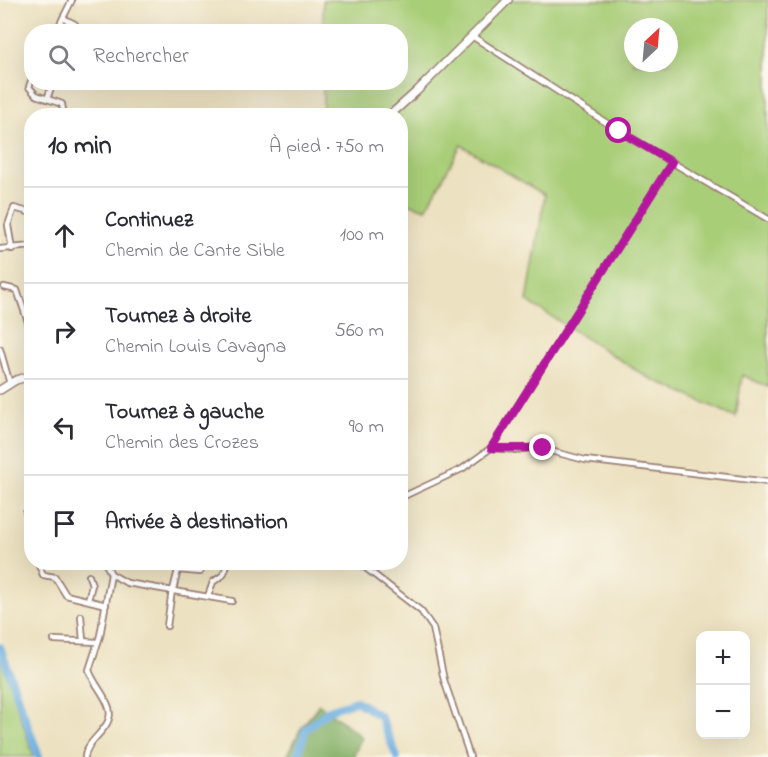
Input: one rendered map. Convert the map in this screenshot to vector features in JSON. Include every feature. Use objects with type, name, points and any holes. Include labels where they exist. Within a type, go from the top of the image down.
[{"type":"street","points":[[60,24],[72,0]]},
{"type":"street","points":[[398,108],[508,0]]},
{"type":"street","points":[[63,18],[75,24]]},
{"type":"street","points":[[471,35],[582,108],[768,219]]},
{"type":"street","points":[[32,90],[36,95],[62,104],[63,108]]},
{"type":"street","points":[[47,99],[50,90]]},
{"type":"street","points":[[408,494],[453,474],[491,448],[672,162]]},
{"type":"street","points":[[12,249],[8,225],[14,208],[24,211]]},
{"type":"street","points":[[0,249],[24,247]]},
{"type":"street","points":[[4,287],[17,290],[24,311]]},
{"type":"street","points":[[0,349],[4,386],[24,380]]},
{"type":"street","points":[[491,448],[517,450],[535,447],[585,460],[768,482]]},
{"type":"street","points":[[41,570],[43,575],[55,577],[66,595],[106,605]]},
{"type":"street","points":[[109,570],[111,574],[127,583],[232,601]]},
{"type":"street","points":[[167,626],[178,570],[201,572],[202,570]]},
{"type":"street","points":[[208,596],[213,582],[224,575],[225,570]]},
{"type":"street","points":[[368,570],[421,611],[433,628],[444,680],[470,757]]},
{"type":"street","points":[[85,757],[89,744],[109,718],[110,709],[89,670],[98,642],[111,574]]},
{"type":"street","points":[[88,576],[92,585],[88,600]]},
{"type":"street","points":[[81,616],[83,641]]},
{"type":"street","points":[[54,640],[98,642]]},
{"type":"green space","points":[[323,0],[768,0],[768,387],[742,375],[736,417],[647,377],[527,301],[545,195],[461,145],[426,209],[408,203],[408,108],[323,108],[323,90],[408,90],[408,24],[323,24]]},
{"type":"green space","points":[[0,655],[34,757],[0,757]]},
{"type":"green space","points":[[319,704],[362,737],[353,757],[287,757],[300,730]]},
{"type":"waterway","points":[[0,647],[39,757]]},
{"type":"waterway","points":[[297,757],[306,729],[329,710],[356,701],[380,716],[397,757]]},
{"type":"route","points":[[543,448],[517,450],[491,448],[616,246],[672,162],[619,131]]}]
